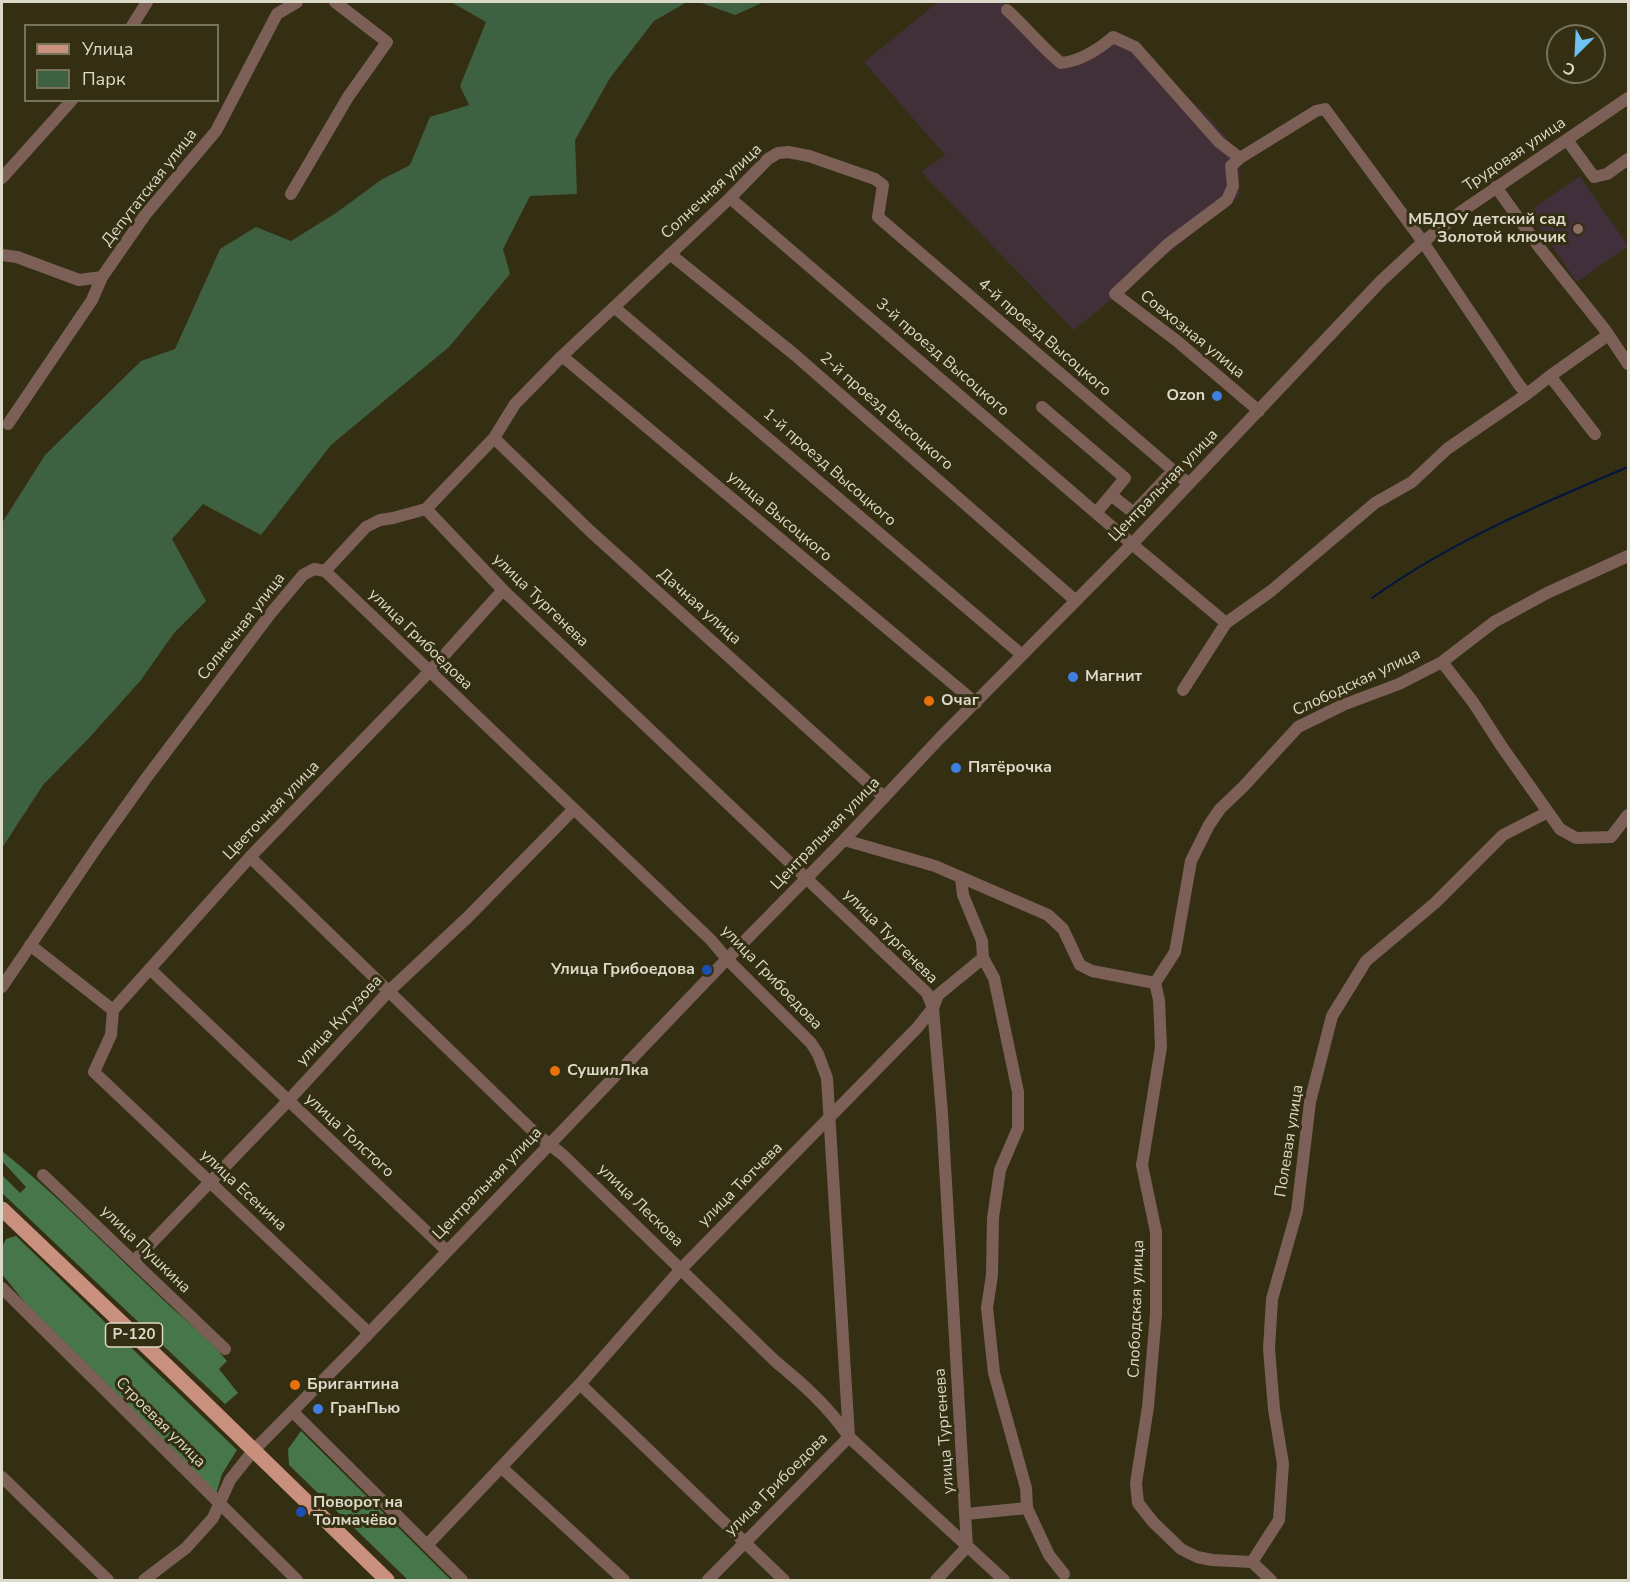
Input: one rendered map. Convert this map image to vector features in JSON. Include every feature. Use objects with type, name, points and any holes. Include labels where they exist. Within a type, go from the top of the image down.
[{"type":"main road","name":"Р-120","points":[[2,1209],[387,1581]]},
{"type":"street","points":[[133,24],[147,2]]},
{"type":"street","name":"Депутатская улица","points":[[8,424],[92,300],[102,277],[145,215],[216,131],[277,14],[297,2]]},
{"type":"street","points":[[291,194],[348,97],[387,42],[335,2]]},
{"type":"street","points":[[1007,10],[1061,63],[1070,62],[1096,50],[1113,37],[1135,47],[1219,142],[1240,158],[1316,111],[1325,110],[1423,242],[1527,394]]},
{"type":"street","name":"Трудовая улица","points":[[1423,242],[1496,187],[1629,98]]},
{"type":"street","points":[[2,178],[70,102]]},
{"type":"street","points":[[1568,140],[1594,177],[1607,174],[1629,159]]},
{"type":"street","name":"Солнечная улица","points":[[562,356],[730,198],[768,159],[778,153],[788,152],[809,156],[875,179],[883,185],[878,217]]},
{"type":"street","name":"Совхозная улица","points":[[1240,158],[1231,166],[1233,186],[1227,200],[1168,244],[1115,294],[1177,341],[1259,411]]},
{"type":"street","points":[[1496,187],[1629,364]]},
{"type":"street","name":"3-й проезд Высоцкого","points":[[730,198],[1131,544],[1226,622]]},
{"type":"street","name":"4-й проезд Высоцкого","points":[[878,217],[1189,484]]},
{"type":"street","name":"Центральная улица","points":[[144,1581],[186,1548],[213,1518],[230,1480],[253,1451],[1189,484],[1381,281],[1423,242]]},
{"type":"street","name":"2-й проезд Высоцкого","points":[[670,254],[795,355],[1076,601]]},
{"type":"street","points":[[2,255],[17,257],[79,280],[102,277]]},
{"type":"street","name":"1-й проезд Высоцкого","points":[[614,307],[1022,655]]},
{"type":"street","points":[[1183,690],[1226,622],[1271,591],[1375,504],[1412,482],[1447,449],[1608,334]]},
{"type":"street","points":[[426,509],[494,438],[515,404],[562,356]]},
{"type":"street","name":"улица Высоцкого","points":[[562,356],[976,703]]},
{"type":"street","points":[[1551,376],[1595,434]]},
{"type":"street","points":[[1042,407],[1125,478],[1096,513]]},
{"type":"street","name":"Дачная улица","points":[[494,438],[589,530],[884,797]]},
{"type":"street","points":[[1111,495],[1130,510],[1135,511],[1167,477]]},
{"type":"street","name":"Солнечная улица","points":[[2,987],[116,821],[271,613],[303,575],[314,569],[325,571],[366,527],[380,520],[426,509]]},
{"type":"street","name":"улица Тургенева","points":[[426,509],[503,590],[927,993],[933,1008],[942,1113],[967,1547]]},
{"type":"street","name":"Слободская улица","points":[[1252,1562],[1212,1560],[1197,1557],[1181,1549],[1153,1522],[1138,1503],[1136,1483],[1148,1407],[1156,1314],[1156,1232],[1142,1165],[1161,1047],[1159,1000],[1155,983],[1175,952],[1191,861],[1220,809],[1244,787],[1298,727],[1343,705],[1399,684],[1442,662],[1494,622],[1547,593],[1629,556]]},
{"type":"street","name":"улица Грибоедова","points":[[325,571],[711,940],[811,1043],[818,1054],[827,1078],[849,1437],[708,1581]]},
{"type":"street","name":"Цветочная улица","points":[[113,1010],[250,857],[429,672],[503,590]]},
{"type":"street","name":"Слободская улица","points":[[1442,662],[1473,702],[1560,829],[1576,838],[1611,837],[1629,815]]},
{"type":"street","name":"улица Кутузова","points":[[134,1261],[288,1101],[388,992],[468,917],[574,809]]},
{"type":"street","name":"Полевая улица","points":[[1252,1562],[1279,1520],[1283,1464],[1274,1409],[1269,1349],[1272,1299],[1297,1211],[1310,1102],[1332,1016],[1366,961],[1435,903],[1503,836],[1548,813]]},
{"type":"street","points":[[844,840],[935,866],[1048,915],[1063,929],[1080,965],[1092,971],[1155,983]]},
{"type":"street","name":"улица Лескова","points":[[250,857],[535,1133],[606,1195],[775,1360],[813,1393],[835,1416],[849,1437],[1004,1581]]},
{"type":"street","points":[[961,878],[963,895],[982,941],[983,958],[994,978],[1018,1092],[1018,1128],[1000,1170],[993,1218],[992,1275],[987,1308],[994,1373],[1026,1488],[1027,1508],[1049,1555],[1064,1574]]},
{"type":"street","points":[[30,945],[113,1010]]},
{"type":"street","name":"улица Тютчева","points":[[426,1545],[580,1384],[681,1269],[917,1028],[933,1008],[938,995],[983,958]]},
{"type":"street","name":"улица Толстого","points":[[151,970],[447,1251]]},
{"type":"street","name":"улица Есенина","points":[[113,1010],[111,1035],[94,1072],[369,1333]]},
{"type":"street","name":"улица Пушкина","points":[[43,1175],[225,1349]]},
{"type":"street","name":"Строевая улица","points":[[2,1288],[297,1581]]},
{"type":"street","points":[[580,1384],[784,1581]]},
{"type":"street","points":[[293,1412],[462,1581]]},
{"type":"street","points":[[501,1467],[624,1581]]},
{"type":"street","points":[[2,1477],[108,1581]]},
{"type":"street","points":[[966,1514],[1027,1508]]},
{"type":"street","points":[[936,1581],[967,1547]]},
{"type":"street","points":[[1252,1562],[1271,1581]]},
{"type":"shaded area","points":[[938,2],[1002,2],[1063,60],[1113,37],[1131,42],[1213,122],[1240,154],[1239,196],[1074,330],[921,172],[945,155],[864,62]]},
{"type":"shaded area","name":"МБДОУ детский сад Золотой ключик","points":[[1580,176],[1628,246],[1577,282],[1528,212]]},
{"type":"green space","points":[[451,2],[687,2],[654,21],[610,78],[575,140],[577,194],[530,196],[503,249],[510,274],[449,347],[331,445],[261,535],[203,504],[172,539],[206,601],[174,633],[141,680],[43,785],[2,848],[2,523],[45,455],[141,361],[175,349],[220,249],[256,227],[291,241],[336,213],[381,180],[410,165],[430,117],[469,105],[460,86],[486,22]]},
{"type":"green space","points":[[699,2],[764,2],[735,15]]},
{"type":"green space","points":[[2,1151],[61,1202],[210,1342],[227,1361],[219,1369],[238,1393],[225,1404],[2,1193],[2,1175],[20,1193],[26,1187],[2,1161]]},
{"type":"green space","points":[[16,1236],[237,1450],[222,1474],[215,1498],[50,1334],[2,1274],[2,1247],[6,1239]]},
{"type":"green space","points":[[301,1431],[451,1580],[408,1580],[289,1465],[288,1449]]},
{"type":"waterway","points":[[1372,598],[1433,559],[1496,525],[1628,467]]},
{"type":"place","name":"МБДОУ детский сад Золотой ключик","points":[[1578,229]]},
{"type":"place","name":"Ozon","points":[[1217,396]]},
{"type":"place","name":"Магнит","points":[[1073,677]]},
{"type":"place","name":"Очаг","points":[[929,701]]},
{"type":"place","name":"Пятёрочка","points":[[956,768]]},
{"type":"place","name":"Улица Грибоедова","points":[[707,970]]},
{"type":"place","name":"СушилЛка","points":[[555,1071]]},
{"type":"place","name":"Бригантина","points":[[295,1385]]},
{"type":"place","name":"ГранПью","points":[[318,1409]]},
{"type":"place","name":"Поворот на Толмачёво","points":[[301,1512]]}]
